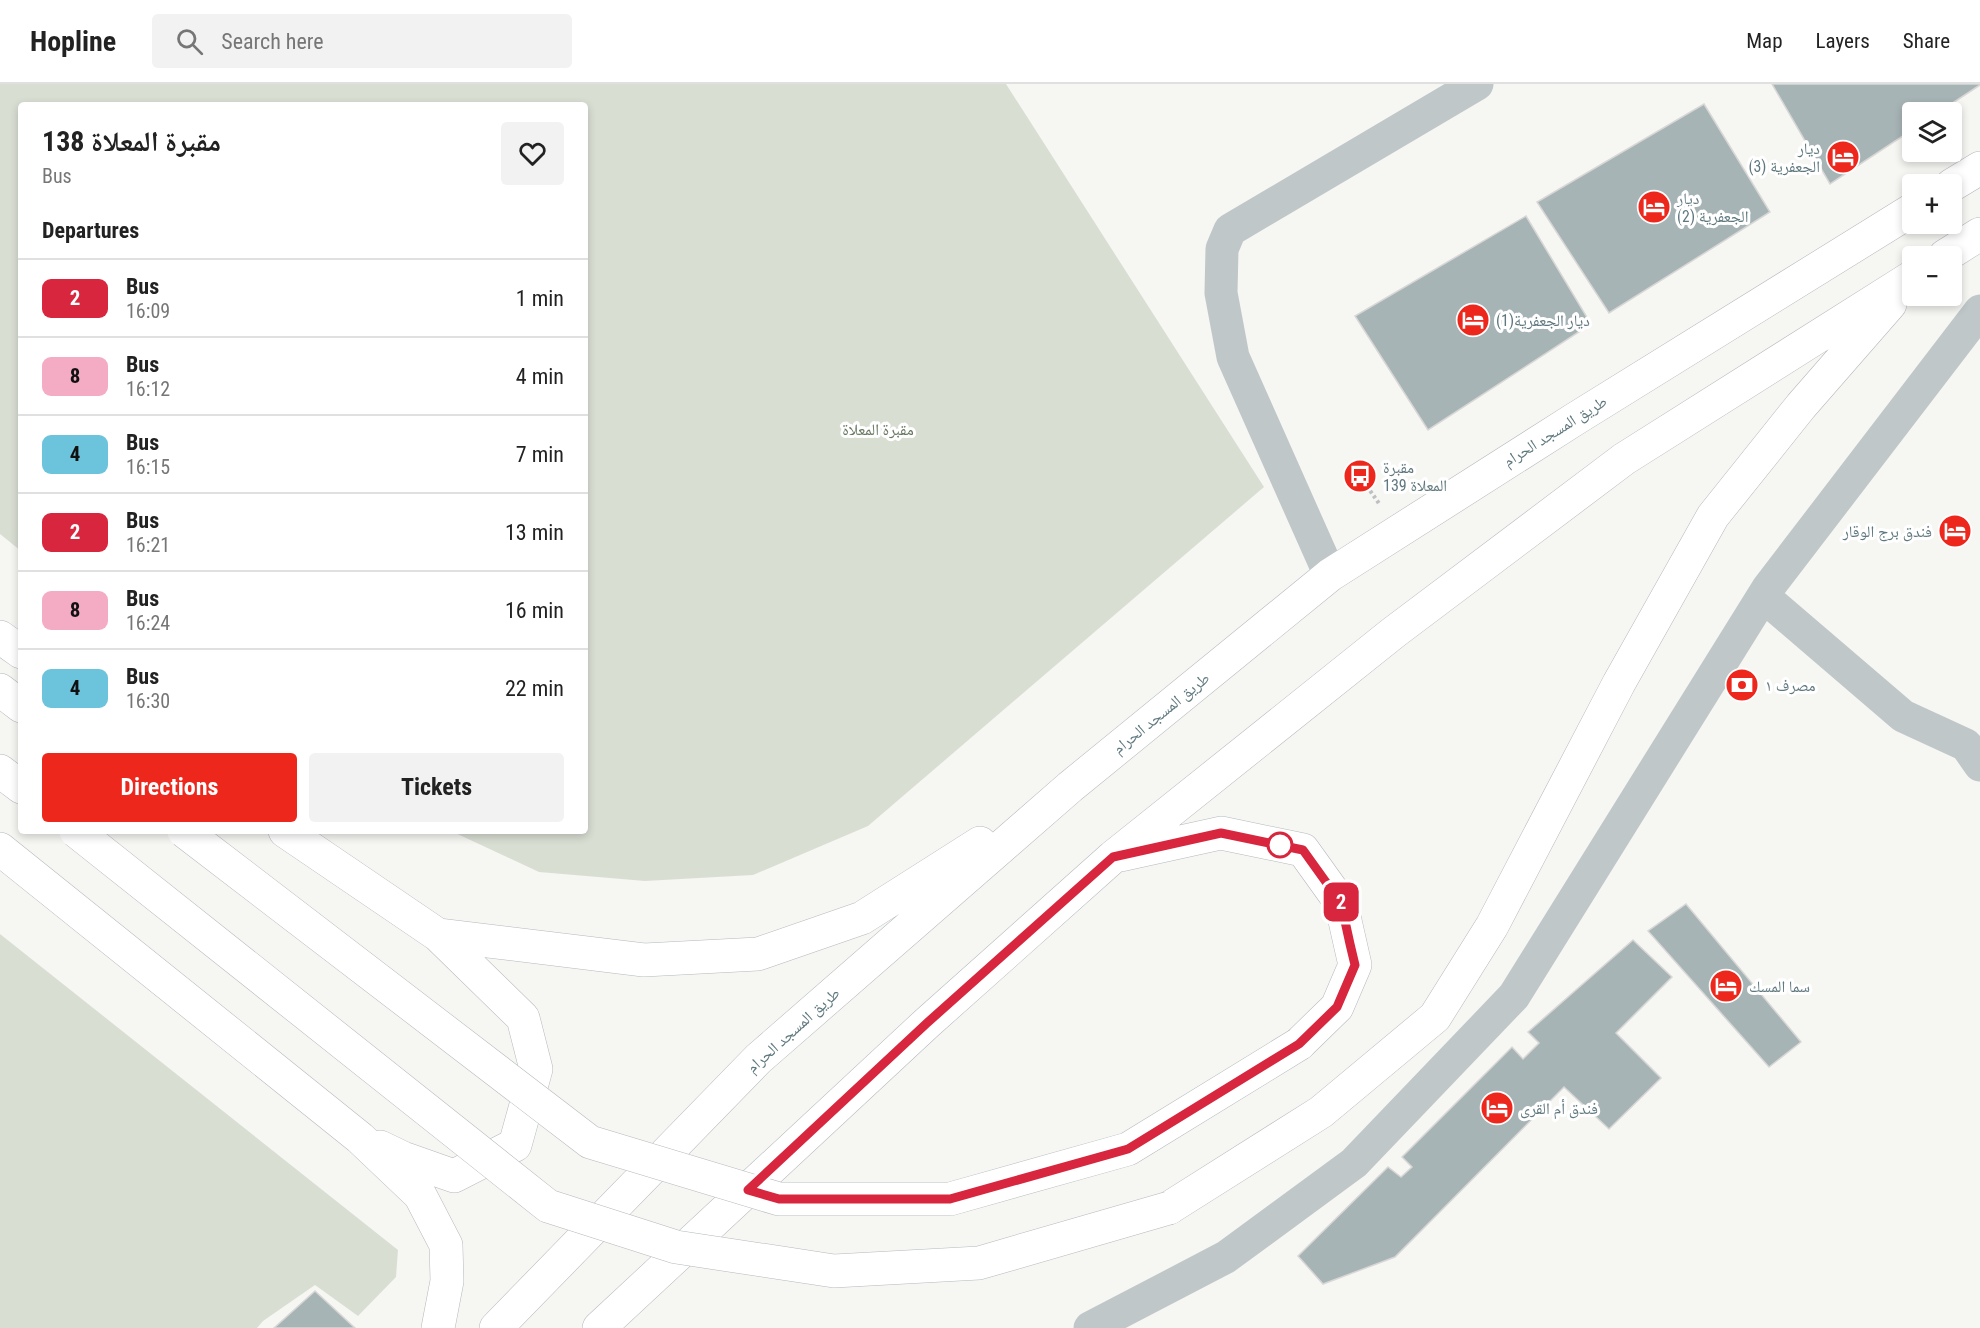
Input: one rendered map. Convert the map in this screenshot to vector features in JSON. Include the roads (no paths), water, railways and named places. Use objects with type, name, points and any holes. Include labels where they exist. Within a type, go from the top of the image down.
[{"type":"main road","points":[[1962,179],[1980,168]]},
{"type":"main road","name":"طريق المسجد الحرام","points":[[496,1328],[758,1059],[1070,787],[1329,575],[1575,418],[1902,216]]},
{"type":"main road","points":[[1961,246],[1980,234]]},
{"type":"main road","points":[[599,1328],[927,1023],[1113,857],[1393,633],[1624,459],[1902,284]]},
{"type":"main road","points":[[80,834],[548,1206],[676,1246],[834,1271],[979,1263],[1170,1208],[1321,1112],[1436,1017],[1492,926],[1619,683],[1713,516],[1801,406],[1902,290]]},
{"type":"main road","points":[[0,637],[18,650]]},
{"type":"main road","points":[[0,690],[18,704]]},
{"type":"main road","points":[[0,771],[18,785]]},
{"type":"main road","points":[[438,935],[644,960],[758,954],[862,918],[1070,787]]},
{"type":"main road","points":[[188,834],[590,1142],[779,1199],[950,1199],[1128,1149],[1299,1044],[1337,1007],[1355,965],[1341,903],[1303,850],[1221,833],[1113,857]]},
{"type":"main road","points":[[289,834],[438,935],[523,1018],[536,1069],[515,1145],[454,1176],[403,1158],[360,1138]]},
{"type":"main road","points":[[0,849],[360,1138],[420,1195],[446,1245],[447,1281],[438,1328]]},
{"type":"street","points":[[1329,575],[1233,357],[1221,293],[1222,249],[1230,230],[1477,84]]},
{"type":"street","points":[[1090,1328],[1226,1257],[1354,1163],[1514,996],[1763,596],[1980,311]]},
{"type":"street","points":[[1763,596],[1903,716],[1966,745],[1980,765]]},
{"type":"place","name":"ديار الجعفرية (3)","points":[[1843,157]]},
{"type":"place","name":"ديار الجعفرية (2)","points":[[1654,207]]},
{"type":"place","name":"ديار الجعفرية(1)","points":[[1473,320]]},
{"type":"place","name":"مقبرة المعلاة 139","points":[[1360,476]]},
{"type":"place","name":"فندق برج الوقار","points":[[1955,531]]},
{"type":"place","name":"مصرف ١","points":[[1742,685]]},
{"type":"place","name":"سما المسك","points":[[1726,986]]},
{"type":"place","name":"فندق أم القرى","points":[[1497,1108]]},
{"type":"park label","name":"مقبرة المعلاة","points":[[878,429]]}]
